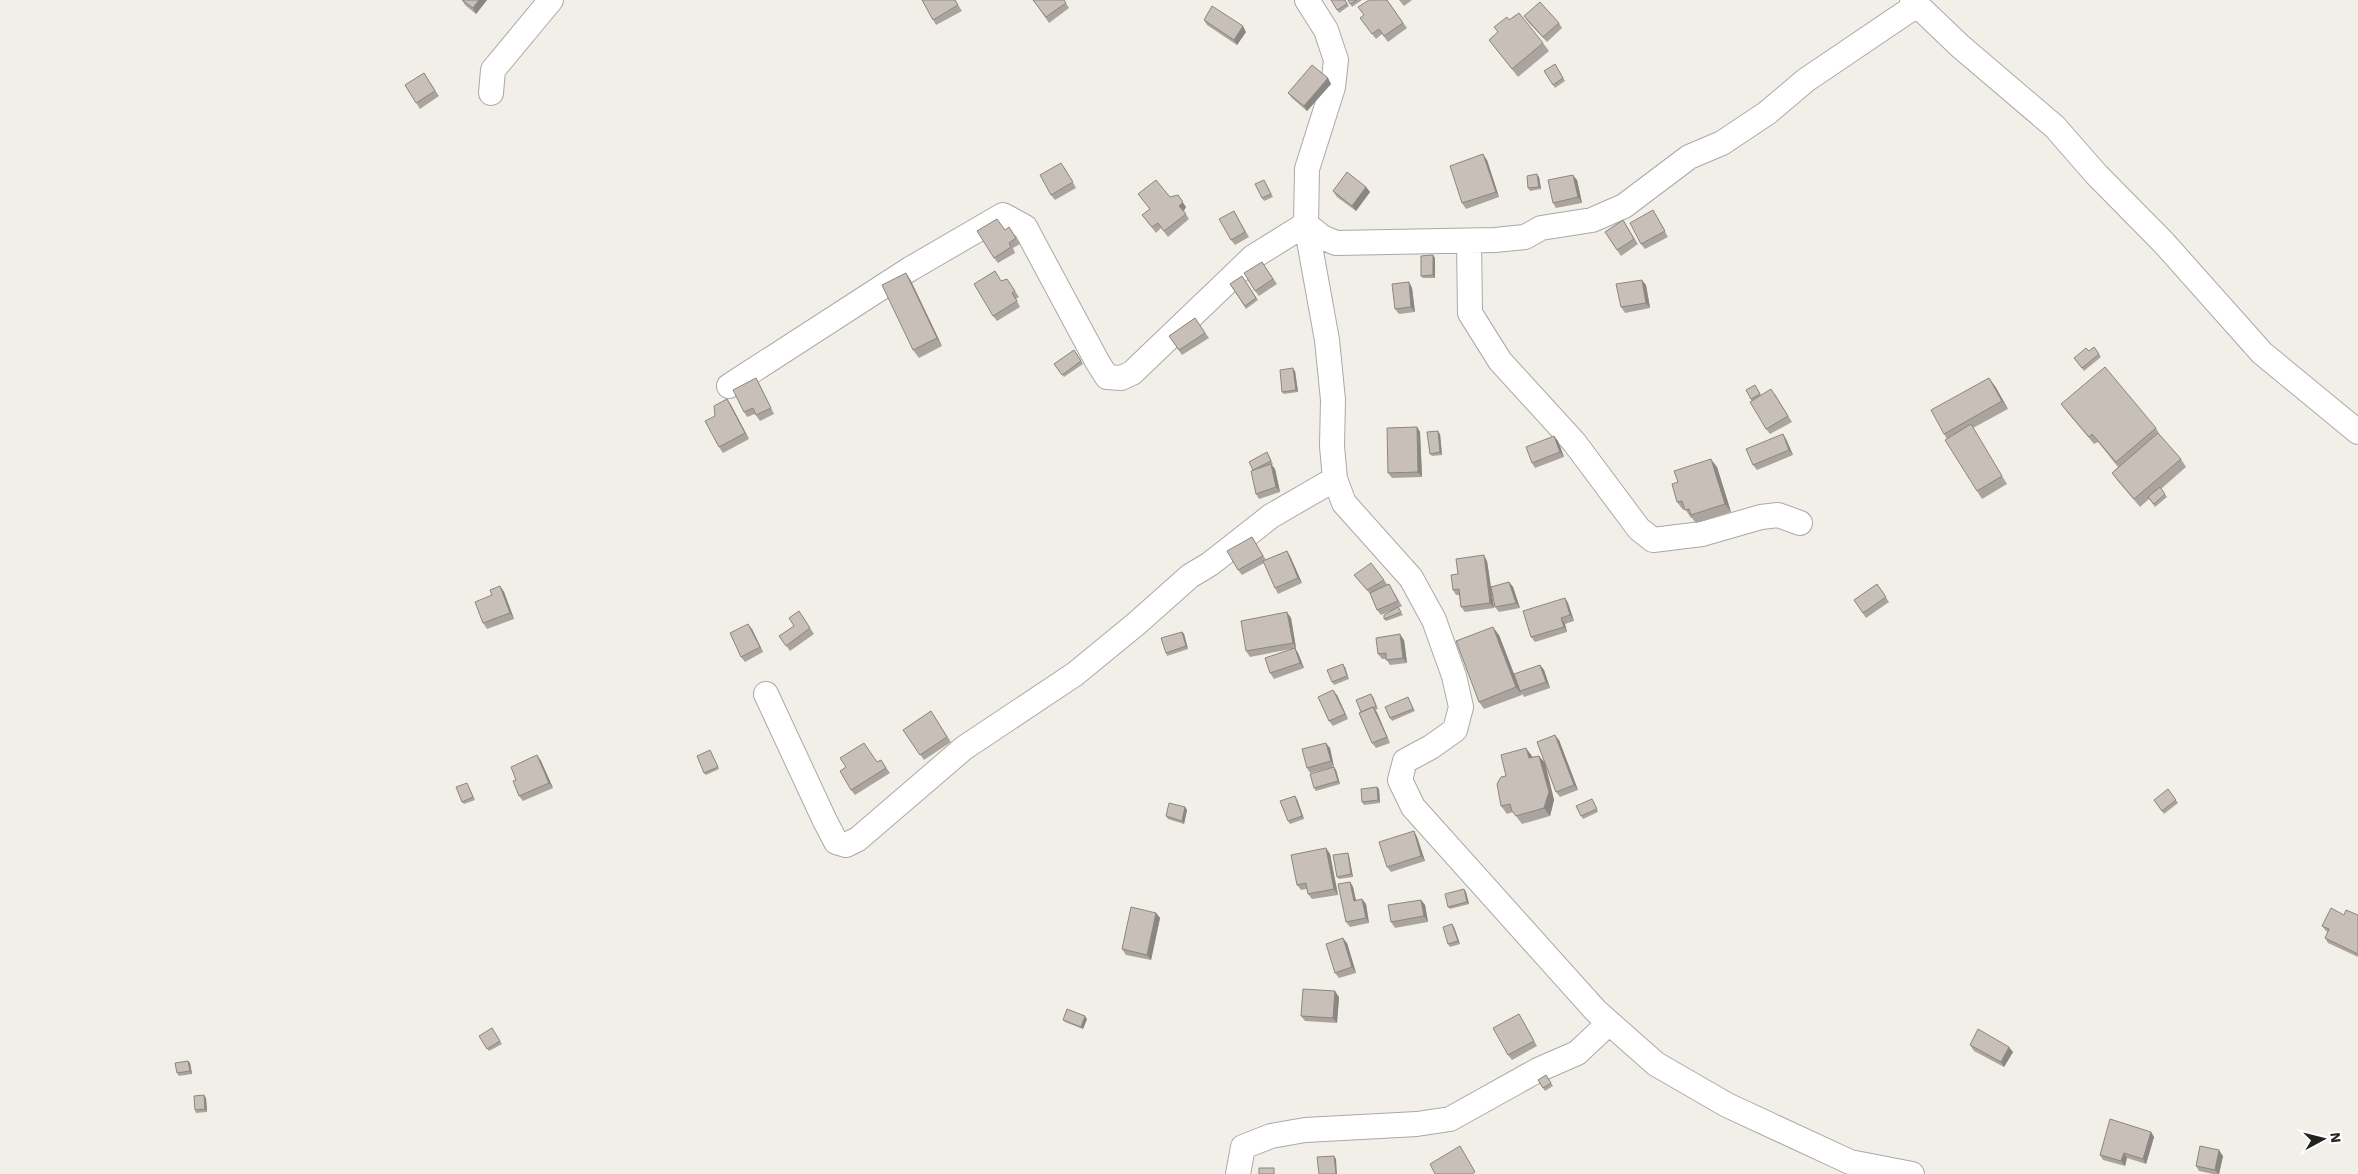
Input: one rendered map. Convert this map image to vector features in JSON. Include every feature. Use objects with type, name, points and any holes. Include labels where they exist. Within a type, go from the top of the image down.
[{"type":"street","points":[[492,93],[493,70],[551,0]]},
{"type":"street","points":[[1307,0],[1326,30],[1336,60],[1333,87],[1307,170],[1306,224],[1327,340],[1333,400],[1332,446],[1335,479],[1344,502],[1410,578],[1434,620],[1454,676],[1461,707],[1455,730],[1431,747],[1405,761],[1400,780],[1413,807],[1596,1011],[1656,1064],[1727,1105],[1850,1162],[1912,1174]]},
{"type":"street","points":[[1306,224],[1322,237],[1336,243],[1469,241],[1525,237],[1541,228],[1592,220],[1624,206],[1689,157],[1722,143],[1766,113],[1806,80],[1911,5],[2055,127],[2096,174],[2164,243],[2262,353],[2358,432]]},
{"type":"street","points":[[729,386],[910,269],[1003,215],[1025,227],[1108,378],[1121,378],[1138,368],[1183,322],[1252,257],[1306,224]]},
{"type":"street","points":[[1469,241],[1470,313],[1500,361],[1574,442],[1639,529],[1653,540],[1702,534],[1761,517],[1778,515],[1800,523]]},
{"type":"street","points":[[766,694],[836,842],[846,845],[858,839],[964,748],[1075,674],[1130,630],[1190,576],[1210,564],[1271,516],[1335,479]]},
{"type":"street","points":[[1238,1174],[1243,1147],[1271,1136],[1305,1130],[1416,1124],[1450,1119],[1538,1070],[1577,1053],[1609,1023]]},
{"type":"building","points":[[462,0],[479,0],[473,8]]},
{"type":"building","points":[[922,0],[955,0],[958,5],[933,20]]},
{"type":"building","points":[[1033,0],[1064,0],[1066,3],[1046,17]]},
{"type":"building","points":[[1331,0],[1345,0],[1347,4],[1337,10]]},
{"type":"building","points":[[1348,0],[1357,0],[1350,4]]},
{"type":"building","points":[[1369,0],[1387,0],[1403,23],[1384,36],[1379,29],[1372,34],[1360,18],[1364,15],[1358,7]]},
{"type":"building","points":[[1540,2],[1559,23],[1543,37],[1524,16]]},
{"type":"building","points":[[1212,6],[1243,26],[1234,40],[1204,20]]},
{"type":"building","points":[[1519,13],[1543,43],[1512,69],[1489,40],[1498,32],[1494,27],[1507,17],[1509,20]]},
{"type":"building","points":[[1555,64],[1563,78],[1553,85],[1544,71]]},
{"type":"building","points":[[1312,65],[1328,78],[1304,106],[1288,93]]},
{"type":"building","points":[[424,73],[435,91],[416,103],[405,85]]},
{"type":"building","points":[[1483,154],[1496,192],[1462,203],[1450,166]]},
{"type":"building","points":[[1061,163],[1073,182],[1051,195],[1040,175]]},
{"type":"building","points":[[1347,172],[1366,187],[1352,206],[1333,191]]},
{"type":"building","points":[[1537,174],[1539,187],[1528,188],[1527,176]]},
{"type":"building","points":[[1573,175],[1578,197],[1553,203],[1548,180]]},
{"type":"building","points":[[1156,180],[1170,197],[1178,195],[1183,202],[1179,206],[1186,214],[1164,231],[1158,223],[1152,227],[1142,215],[1150,209],[1138,194]]},
{"type":"building","points":[[1264,180],[1271,194],[1262,198],[1255,184]]},
{"type":"building","points":[[1653,210],[1665,231],[1641,244],[1630,223]]},
{"type":"building","points":[[1234,211],[1245,232],[1231,240],[1219,219]]},
{"type":"building","points":[[997,219],[1005,230],[1009,227],[1016,238],[1009,243],[1011,247],[994,258],[977,231]]},
{"type":"building","points":[[1623,220],[1634,239],[1617,250],[1605,232]]},
{"type":"building","points":[[1433,255],[1433,275],[1421,276],[1421,256]]},
{"type":"building","points":[[1262,262],[1273,279],[1255,291],[1244,273]]},
{"type":"building","points":[[995,271],[1001,281],[1007,279],[1015,291],[1012,293],[1017,301],[993,316],[974,284]]},
{"type":"building","points":[[906,273],[937,338],[913,350],[882,285]]},
{"type":"building","points":[[1242,276],[1256,298],[1245,306],[1230,284]]},
{"type":"building","points":[[1642,280],[1646,303],[1621,307],[1616,284]]},
{"type":"building","points":[[1409,282],[1411,307],[1395,309],[1392,284]]},
{"type":"building","points":[[1195,318],[1205,333],[1179,350],[1169,336]]},
{"type":"building","points":[[2094,347],[2099,354],[2082,368],[2074,358],[2086,348],[2089,351]]},
{"type":"building","points":[[1074,350],[1081,361],[1062,375],[1054,364]]},
{"type":"building","points":[[2105,367],[2156,428],[2116,462],[2092,434],[2089,437],[2061,404]]},
{"type":"building","points":[[1293,368],[1296,390],[1282,392],[1280,370]]},
{"type":"building","points":[[756,378],[771,408],[756,415],[753,408],[744,412],[733,390]]},
{"type":"building","points":[[1989,378],[2002,401],[1944,434],[1931,410]]},
{"type":"building","points":[[1755,385],[1760,394],[1751,399],[1746,390]]},
{"type":"building","points":[[1771,389],[1788,416],[1766,429],[1750,402]]},
{"type":"building","points":[[727,399],[745,433],[719,447],[705,421],[715,416],[714,406]]},
{"type":"building","points":[[1971,424],[2002,476],[1977,491],[1945,440]]},
{"type":"building","points":[[1417,427],[1418,472],[1388,473],[1387,428]]},
{"type":"building","points":[[1438,431],[1440,452],[1430,454],[1427,432]]},
{"type":"building","points":[[2158,433],[2181,459],[2134,499],[2112,473]]},
{"type":"building","points":[[1783,434],[1789,450],[1753,465],[1746,449]]},
{"type":"building","points":[[1554,436],[1560,452],[1532,463],[1526,447]]},
{"type":"building","points":[[1267,452],[1271,461],[1253,470],[1249,462]]},
{"type":"building","points":[[1711,459],[1725,504],[1691,515],[1689,509],[1685,510],[1682,501],[1677,502],[1672,484],[1678,482],[1674,471]]},
{"type":"building","points":[[1271,464],[1276,487],[1256,494],[1251,471]]},
{"type":"building","points":[[2160,487],[2165,494],[2154,504],[2148,497]]},
{"type":"building","points":[[1252,537],[1263,556],[1238,570],[1227,551]]},
{"type":"building","points":[[1287,551],[1298,578],[1275,588],[1263,561]]},
{"type":"building","points":[[1484,555],[1490,603],[1461,607],[1459,589],[1453,590],[1451,575],[1458,574],[1456,559]]},
{"type":"building","points":[[1371,563],[1384,580],[1367,590],[1354,575]]},
{"type":"building","points":[[1509,582],[1516,603],[1495,607],[1491,587]]},
{"type":"building","points":[[1389,584],[1398,601],[1377,610],[1370,593]]},
{"type":"building","points":[[1877,584],[1886,597],[1863,613],[1854,600]]},
{"type":"building","points":[[500,586],[510,613],[483,623],[475,602],[492,595],[490,590]]},
{"type":"building","points":[[1565,598],[1570,615],[1561,618],[1564,627],[1531,637],[1523,611]]},
{"type":"building","points":[[1398,607],[1401,612],[1384,619],[1384,615]]},
{"type":"building","points":[[799,611],[810,628],[786,646],[779,636],[794,626],[789,618]]},
{"type":"building","points":[[1287,612],[1293,643],[1246,651],[1241,621]]},
{"type":"building","points":[[748,624],[760,647],[741,657],[730,633]]},
{"type":"building","points":[[1493,627],[1516,687],[1479,702],[1456,641]]},
{"type":"building","points":[[1182,632],[1186,646],[1166,653],[1161,638]]},
{"type":"building","points":[[1400,634],[1403,658],[1386,660],[1386,653],[1378,654],[1376,638]]},
{"type":"building","points":[[1295,648],[1300,663],[1270,673],[1265,658]]},
{"type":"building","points":[[1343,664],[1347,676],[1332,682],[1327,670]]},
{"type":"building","points":[[1540,665],[1546,682],[1520,691],[1514,674]]},
{"type":"building","points":[[1333,690],[1345,714],[1329,721],[1318,697]]},
{"type":"building","points":[[1371,694],[1376,706],[1361,712],[1356,700]]},
{"type":"building","points":[[1408,697],[1413,709],[1390,718],[1385,707]]},
{"type":"building","points":[[1373,707],[1387,737],[1372,743],[1359,713]]},
{"type":"building","points":[[931,711],[947,737],[920,755],[903,730]]},
{"type":"building","points":[[1555,735],[1574,785],[1556,792],[1537,742]]},
{"type":"building","points":[[864,743],[877,762],[881,760],[886,768],[851,790],[840,771],[846,767],[840,758]]},
{"type":"building","points":[[1326,743],[1331,761],[1307,768],[1302,749]]},
{"type":"building","points":[[1526,748],[1529,758],[1539,756],[1549,792],[1544,808],[1516,816],[1510,804],[1501,806],[1497,784],[1501,777],[1506,776],[1501,755]]},
{"type":"building","points":[[710,750],[718,767],[704,773],[697,756]]},
{"type":"building","points":[[537,755],[549,783],[519,796],[513,781],[516,780],[511,767]]},
{"type":"building","points":[[1334,767],[1338,781],[1314,788],[1310,774]]},
{"type":"building","points":[[467,783],[473,797],[462,802],[456,787]]},
{"type":"building","points":[[1377,787],[1378,800],[1362,802],[1361,789]]},
{"type":"building","points":[[2168,789],[2176,800],[2162,811],[2154,800]]},
{"type":"building","points":[[1295,796],[1302,816],[1288,821],[1280,801]]},
{"type":"building","points":[[1592,799],[1597,809],[1581,816],[1576,806]]},
{"type":"building","points":[[1169,803],[1185,807],[1182,821],[1166,816]]},
{"type":"building","points":[[1414,831],[1421,856],[1387,867],[1379,842]]},
{"type":"building","points":[[1326,848],[1334,889],[1308,894],[1306,883],[1297,885],[1291,855]]},
{"type":"building","points":[[1348,853],[1351,874],[1337,877],[1333,855]]},
{"type":"building","points":[[1350,882],[1354,901],[1362,899],[1366,918],[1346,922],[1338,884]]},
{"type":"building","points":[[1464,889],[1467,902],[1448,907],[1445,894]]},
{"type":"building","points":[[1421,900],[1424,916],[1391,922],[1388,905]]},
{"type":"building","points":[[1131,907],[1156,913],[1147,955],[1122,949]]},
{"type":"building","points":[[2331,908],[2344,915],[2346,910],[2358,915],[2358,954],[2325,938],[2329,929],[2322,926]]},
{"type":"building","points":[[1452,924],[1458,941],[1448,944],[1443,927]]},
{"type":"building","points":[[1343,938],[1352,967],[1335,973],[1326,944]]},
{"type":"building","points":[[1303,989],[1335,991],[1333,1018],[1301,1016]]},
{"type":"building","points":[[1067,1009],[1085,1016],[1081,1027],[1063,1020]]},
{"type":"building","points":[[1519,1014],[1534,1041],[1508,1055],[1493,1028]]},
{"type":"building","points":[[492,1028],[500,1041],[487,1049],[479,1036]]},
{"type":"building","points":[[1978,1029],[2009,1047],[2001,1062],[1970,1045]]},
{"type":"building","points":[[188,1061],[190,1071],[177,1073],[175,1063]]},
{"type":"building","points":[[1546,1075],[1551,1083],[1543,1088],[1538,1080]]},
{"type":"building","points":[[204,1095],[205,1109],[195,1110],[194,1096]]},
{"type":"building","points":[[2110,1119],[2151,1132],[2143,1159],[2124,1153],[2121,1161],[2100,1155]]},
{"type":"building","points":[[1460,1146],[1475,1172],[1472,1174],[1435,1174],[1430,1164]]},
{"type":"building","points":[[2200,1146],[2219,1150],[2215,1170],[2196,1166]]},
{"type":"building","points":[[1334,1156],[1336,1174],[1319,1174],[1317,1157]]},
{"type":"building","points":[[1259,1168],[1274,1168],[1274,1174],[1259,1174]]}]
